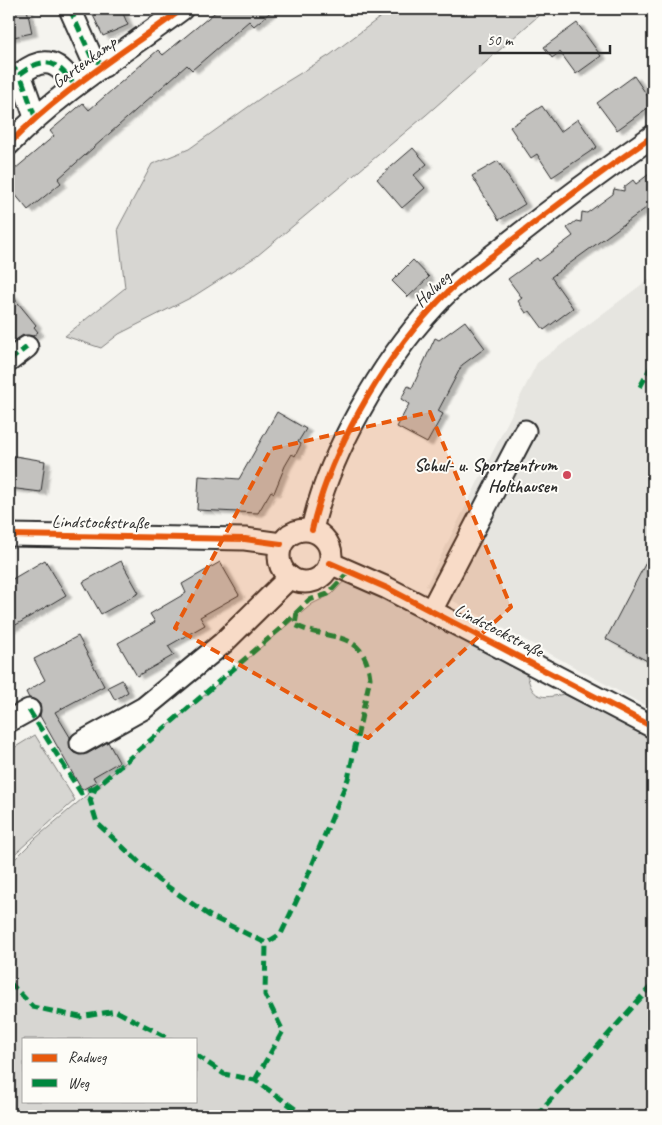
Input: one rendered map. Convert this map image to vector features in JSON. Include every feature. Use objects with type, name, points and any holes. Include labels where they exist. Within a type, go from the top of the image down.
[{"type":"street","name":"Gartenkamp","points":[[70,9],[91,56],[104,66]]},
{"type":"street","name":"Gartenkamp","points":[[9,144],[35,117],[181,9]]},
{"type":"street","name":"Gartenkamp","points":[[35,117],[15,69],[53,63],[64,69],[75,86]]},
{"type":"street","name":"Halweg","points":[[312,530],[317,506],[328,476],[355,420],[415,328],[436,304],[460,282],[553,208],[653,136]]},
{"type":"street","points":[[9,361],[27,347]]},
{"type":"street","points":[[430,611],[525,431]]},
{"type":"street","points":[[301,529],[312,530],[321,534],[330,546],[330,563],[327,571],[314,580],[297,581],[282,570],[279,559],[281,544],[289,534],[301,529]]},
{"type":"street","name":"Lindstockstraße","points":[[9,535],[245,539],[281,544]]},
{"type":"street","name":"Lindstockstraße","points":[[330,563],[387,588],[653,727]]},
{"type":"street","points":[[81,743],[144,708],[223,643],[290,577]]},
{"type":"street","points":[[9,720],[29,710]]},
{"type":"highlighted area","points":[[430,412],[511,607],[368,738],[175,628],[271,449]]},
{"type":"shaded area","points":[[391,9],[546,9],[426,115],[257,256],[194,296],[119,334],[101,348],[65,336],[125,288],[118,228],[152,164],[189,149],[265,95],[330,55]]},
{"type":"shaded area","name":"Schul- u. Sportzentrum Holthausen","points":[[653,276],[653,710],[426,586],[537,363]]},
{"type":"shaded area","points":[[347,578],[527,674],[535,693],[544,696],[564,694],[653,739],[653,1116],[9,1115],[9,865],[36,838],[312,604],[332,594]]},
{"type":"shaded area","points":[[35,735],[75,800],[9,859],[9,751]]},
{"type":"building","points":[[9,9],[27,9],[32,33],[9,38]]},
{"type":"building","points":[[90,9],[121,9],[128,25],[103,36]]},
{"type":"building","points":[[219,9],[274,9],[254,26],[249,21],[192,70],[187,65],[58,179],[61,183],[28,210],[9,187],[9,174],[54,136],[50,131],[83,103],[89,110],[158,50],[163,55]]},
{"type":"building","points":[[577,23],[601,56],[576,74],[560,52],[552,58],[544,47]]},
{"type":"building","points":[[634,76],[653,104],[617,130],[597,103]]},
{"type":"building","points":[[542,106],[560,132],[578,119],[597,147],[552,177],[537,154],[531,158],[510,127]]},
{"type":"building","points":[[413,148],[427,164],[414,175],[425,188],[402,208],[377,179]]},
{"type":"building","points":[[498,161],[525,204],[499,220],[472,176]]},
{"type":"building","points":[[653,171],[653,203],[551,277],[573,308],[544,330],[530,311],[526,313],[518,301],[522,298],[508,279],[537,258],[539,261],[573,236],[567,228],[576,221],[581,222],[582,212],[587,213],[613,194],[614,189],[624,191],[624,187],[633,180],[636,184]]},
{"type":"building","points":[[413,260],[429,277],[408,297],[392,281]]},
{"type":"building","points":[[9,292],[36,325],[34,327],[38,332],[33,336],[23,335],[14,341],[9,335]]},
{"type":"building","points":[[465,321],[485,348],[462,365],[438,411],[443,414],[427,443],[397,427],[409,404],[401,399],[408,386],[412,388],[435,338],[439,340]]},
{"type":"building","points":[[277,412],[306,429],[298,442],[301,444],[295,456],[292,454],[285,466],[274,493],[271,491],[258,513],[197,510],[199,476],[239,479]]},
{"type":"building","points":[[9,455],[45,461],[41,492],[9,488]]},
{"type":"building","points":[[653,549],[653,664],[606,639]]},
{"type":"building","points":[[45,560],[66,595],[9,629],[9,581]]},
{"type":"building","points":[[121,561],[139,593],[101,614],[83,582]]},
{"type":"building","points":[[220,562],[239,595],[200,617],[205,625],[168,646],[174,655],[137,676],[118,643],[155,622],[150,614],[186,593],[182,584]]},
{"type":"building","points":[[78,636],[104,686],[55,712],[70,737],[70,749],[74,753],[87,754],[108,742],[119,762],[93,777],[96,782],[82,790],[40,716],[40,704],[29,698],[26,692],[45,680],[34,659]]},
{"type":"building","points":[[122,680],[128,692],[115,700],[108,687]]},
{"type":"marked path","points":[[70,9],[91,56],[104,66]]},
{"type":"marked path","points":[[9,64],[20,74]]},
{"type":"marked path","points":[[35,117],[20,74],[37,64],[51,64],[63,71],[75,86]]},
{"type":"marked path","points":[[9,361],[27,347]]},
{"type":"marked path","points":[[640,387],[653,363]]},
{"type":"marked path","points":[[297,612],[295,625],[352,643],[360,651],[366,662],[370,678],[348,779],[303,887],[281,934],[266,943],[210,916],[158,880],[97,823],[90,800],[96,787],[281,628],[309,600],[328,594],[349,571]]},
{"type":"marked path","points":[[29,710],[81,793],[96,787]]},
{"type":"marked path","points":[[255,1080],[283,1031],[265,995],[266,943]]},
{"type":"marked path","points":[[9,982],[33,1007],[80,1017],[116,1011],[168,1038]]},
{"type":"marked path","points":[[536,1116],[653,984]]},
{"type":"marked path","points":[[198,1056],[224,1074],[255,1080],[305,1116]]},
{"type":"cycle path","points":[[9,144],[49,107],[92,73],[182,9]]},
{"type":"cycle path","points":[[312,530],[331,471],[359,411],[395,354],[414,329],[458,283],[519,234],[653,136]]},
{"type":"cycle path","points":[[9,535],[245,539],[281,544]]},
{"type":"cycle path","points":[[330,563],[387,588],[653,727]]},
{"type":"place","name":"Schul- u. Sportzentrum Holthausen","points":[[567,475]]}]
